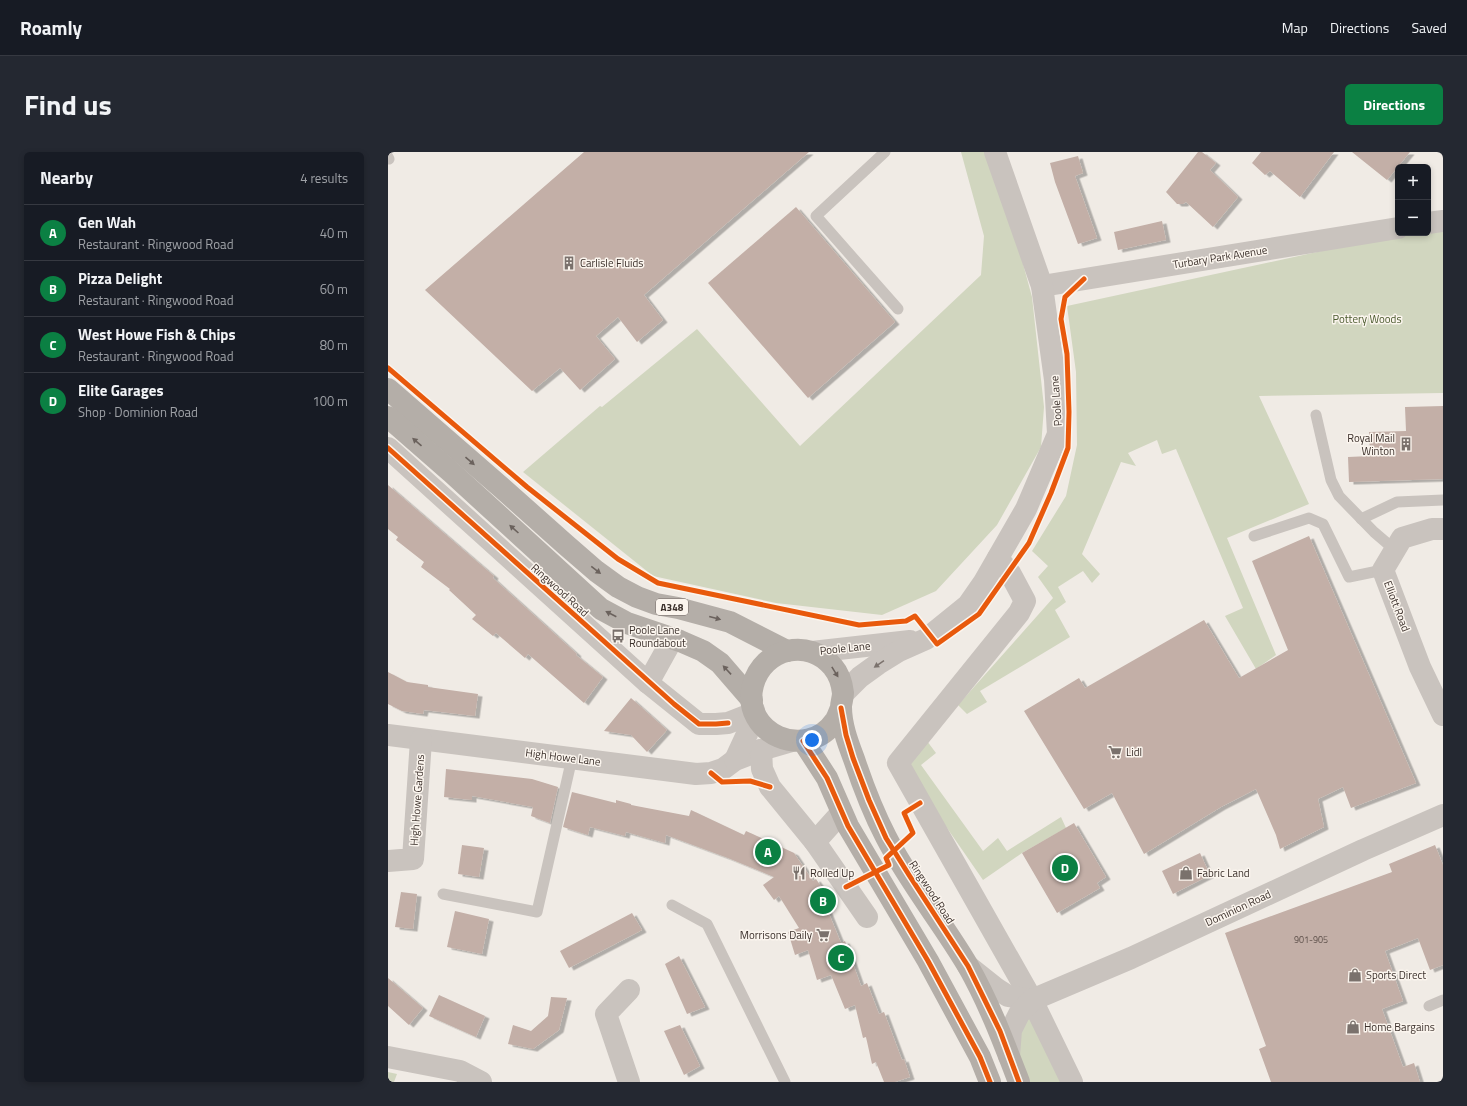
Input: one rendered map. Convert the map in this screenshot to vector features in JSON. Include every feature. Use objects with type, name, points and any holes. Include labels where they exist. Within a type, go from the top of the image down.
[{"type":"highway","name":"A348","points":[[388,389],[596,571],[618,587],[637,597],[656,604],[678,608],[730,622],[787,651]]},
{"type":"highway","name":"Ringwood Road","points":[[388,417],[451,472],[601,609],[627,623],[673,638],[703,651],[720,663],[752,708]]},
{"type":"highway","points":[[796,650],[812,652],[824,658],[834,668],[841,680],[842,701],[836,720],[827,730],[816,737],[798,741],[780,738],[769,731],[760,722],[752,708],[752,687],[757,674],[764,664],[775,655],[787,651],[796,650]]},
{"type":"highway","name":"Ringwood Road","points":[[842,701],[846,735],[869,800],[886,838],[968,966],[1000,1031],[1019,1082]]},
{"type":"highway","points":[[798,741],[826,778],[848,826],[928,961],[980,1058],[986,1081]]},
{"type":"street","name":"Poole Lane","points":[[842,701],[860,678],[878,664],[899,650],[926,639],[968,605],[984,582],[1026,509],[1058,434],[1055,380],[1042,286],[994,152]]},
{"type":"street","points":[[1431,223],[1443,221]]},
{"type":"street","name":"Turbary Park Avenue","points":[[1042,286],[1395,228]]},
{"type":"street","name":"Ringwood Road","points":[[388,448],[648,683],[699,724],[728,723],[752,708]]},
{"type":"street","name":"Elliott Road","points":[[1443,528],[1402,538],[1383,570],[1420,667],[1443,715]]},
{"type":"street","points":[[998,558],[1010,573],[1025,601],[1019,613],[898,764],[1032,1000],[1072,1082]]},
{"type":"street","points":[[648,683],[673,638]]},
{"type":"street","name":"Poole Lane","points":[[812,652],[926,639]]},
{"type":"street","points":[[735,760],[747,734],[752,708]]},
{"type":"street","name":"High Howe Lane","points":[[388,735],[696,774],[711,773],[723,769],[735,760],[761,750],[798,741]]},
{"type":"street","name":"High Howe Gardens","points":[[388,861],[413,859],[421,740]]},
{"type":"street","points":[[761,750],[762,769],[770,787],[815,842],[867,917]]},
{"type":"street","points":[[815,842],[842,813]]},
{"type":"street","name":"Dominion Road","points":[[1032,1000],[1131,958],[1363,850],[1443,815]]},
{"type":"street","points":[[968,966],[1008,996],[1032,1000]]},
{"type":"street","points":[[628,990],[606,1014],[629,1082]]},
{"type":"street","points":[[1009,1056],[1011,1030],[1019,1014],[1032,1000]]},
{"type":"street","points":[[388,1057],[460,1071],[481,1082]]},
{"type":"lane","points":[[885,152],[816,216],[898,309]]},
{"type":"lane","points":[[1316,415],[1331,480],[1340,496],[1374,532],[1395,550]]},
{"type":"lane","points":[[1361,519],[1398,502],[1443,500]]},
{"type":"lane","points":[[1254,536],[1309,518],[1323,524],[1349,577],[1383,570]]},
{"type":"lane","points":[[443,894],[537,912],[572,758]]},
{"type":"lane","points":[[672,905],[707,924],[785,1082]]},
{"type":"lane","points":[[1429,1006],[1443,1000]]},
{"type":"green space","points":[[961,152],[985,152],[1019,249],[1032,297],[1044,407],[1041,447],[997,525],[936,591],[882,615],[776,603],[653,576],[523,472],[600,406],[602,407],[697,329],[800,446],[981,275],[984,236]]},
{"type":"green space","name":"Pottery Woods","points":[[1443,225],[1443,393],[1259,396],[1309,504],[1227,538],[1276,655],[1256,669],[1225,616],[1243,608],[1176,449],[1162,454],[1157,440],[1128,453],[1136,466],[1121,462],[1082,554],[1100,574],[1092,583],[1083,571],[1058,587],[1066,602],[1055,610],[1070,637],[980,691],[987,702],[967,714],[958,705],[1053,598],[1038,577],[1048,566],[1032,551],[1066,496],[1077,445],[1076,372],[1067,306],[1395,235],[1431,236],[1431,231]]},
{"type":"green space","points":[[927,741],[936,753],[921,765],[983,851],[998,838],[1007,851],[1061,817],[1066,828],[1022,853],[983,880],[909,773],[908,764]]},
{"type":"green space","points":[[1032,1000],[1072,1082],[1019,1082],[1011,1030]]},
{"type":"green space","points":[[388,1072],[397,1074],[394,1082],[388,1082]]},
{"type":"building","name":"Carlisle Fluids","points":[[584,152],[809,152],[644,295],[663,320],[637,342],[618,317],[596,336],[615,359],[580,390],[560,368],[532,391],[425,290]]},
{"type":"building","points":[[1198,152],[1202,152],[1216,163],[1210,170],[1238,197],[1213,227],[1186,202],[1183,204],[1177,204],[1166,192]]},
{"type":"building","points":[[1261,152],[1334,152],[1300,197],[1270,171],[1265,175],[1252,163]]},
{"type":"building","points":[[1352,152],[1410,152],[1400,164],[1395,164],[1395,170],[1387,180]]},
{"type":"building","points":[[1078,156],[1083,173],[1075,176],[1097,238],[1078,244],[1055,182],[1050,163]]},
{"type":"building","points":[[796,207],[895,322],[808,398],[708,283]]},
{"type":"building","points":[[1162,221],[1166,240],[1118,250],[1114,232]]},
{"type":"building","name":"Royal Mail Winton","points":[[1443,406],[1443,479],[1349,482],[1348,457],[1370,456],[1369,432],[1406,431],[1405,407]]},
{"type":"building","points":[[388,485],[494,576],[493,578],[577,654],[576,655],[603,677],[584,703],[528,654],[525,658],[496,633],[493,636],[472,619],[476,615],[449,590],[450,589],[421,567],[424,562],[396,540],[398,537],[388,529]]},
{"type":"building","points":[[1309,536],[1416,783],[1351,808],[1343,787],[1318,799],[1324,827],[1280,849],[1276,835],[1256,789],[1221,807],[1144,854],[1112,793],[1084,809],[1024,711],[1079,678],[1085,688],[1204,620],[1239,678],[1288,650],[1252,561]]},
{"type":"building","points":[[388,672],[407,682],[428,685],[428,687],[478,694],[475,716],[424,710],[423,714],[402,711],[388,704]]},
{"type":"building","points":[[631,698],[667,730],[647,752],[631,735],[604,731]]},
{"type":"building","points":[[446,769],[532,779],[558,787],[550,823],[531,816],[533,807],[472,796],[472,800],[444,797]]},
{"type":"building","points":[[572,792],[616,803],[616,800],[631,805],[689,816],[691,810],[744,835],[746,831],[794,853],[813,881],[816,879],[831,901],[825,904],[841,943],[845,941],[861,986],[867,983],[879,1014],[884,1012],[910,1077],[895,1082],[884,1082],[876,1062],[872,1064],[866,1037],[863,1038],[855,1005],[845,1009],[831,975],[817,980],[808,950],[795,955],[788,932],[799,928],[779,896],[774,900],[763,885],[774,877],[666,835],[665,843],[626,832],[625,836],[590,827],[588,835],[563,827]]},
{"type":"building","points":[[1074,823],[1106,877],[1097,883],[1100,888],[1057,913],[1022,853]]},
{"type":"building","points":[[462,845],[484,848],[479,877],[458,874]]},
{"type":"building","points":[[1435,845],[1443,865],[1443,965],[1430,970],[1418,938],[1385,951],[1403,1001],[1382,1009],[1403,1067],[1414,1063],[1420,1082],[1271,1082],[1259,1049],[1266,1046],[1225,933],[1392,872],[1389,864]]},
{"type":"building","name":"Fabric Land","points":[[1200,853],[1210,875],[1173,894],[1162,871]]},
{"type":"building","points":[[401,892],[417,894],[413,929],[395,927]]},
{"type":"building","points":[[455,911],[489,919],[482,954],[447,947]]},
{"type":"building","points":[[632,913],[642,930],[569,968],[560,951]]},
{"type":"building","points":[[679,956],[705,1007],[687,1014],[665,964]]},
{"type":"building","points":[[388,978],[423,1008],[409,1025],[388,1006]]},
{"type":"building","points":[[439,995],[485,1016],[476,1037],[429,1016]]},
{"type":"building","points":[[551,997],[567,998],[559,1030],[533,1049],[508,1044],[513,1025],[531,1031],[548,1016]]},
{"type":"building","points":[[680,1025],[700,1066],[684,1075],[664,1031]]},
{"type":"cycle path","points":[[388,368],[527,487],[618,559],[658,583],[859,625],[906,621],[915,616],[937,644],[979,614],[1029,543],[1051,493],[1068,448],[1069,412],[1067,354],[1061,319],[1065,297],[1084,279]]},
{"type":"cycle path","points":[[388,448],[674,704],[699,724],[728,723]]},
{"type":"cycle path","points":[[841,708],[846,735],[853,758],[869,800],[886,838],[968,966],[1000,1031],[1019,1082]]},
{"type":"cycle path","points":[[803,741],[827,778],[848,826],[928,961],[980,1057],[990,1082]]},
{"type":"cycle path","points":[[711,773],[722,782],[750,781],[770,787]]},
{"type":"cycle path","points":[[846,887],[889,865],[886,858],[913,833],[904,813],[920,803]]},
{"type":"place","name":"Carlisle Fluids","points":[[569,263]]},
{"type":"place","name":"Royal Mail Winton","points":[[1406,444]]},
{"type":"place","name":"Poole Lane Roundabout","points":[[618,636]]},
{"type":"place","name":"Lidl","points":[[1115,752]]},
{"type":"place","name":"Gen Wah","points":[[768,852]]},
{"type":"place","name":"Elite Garages","points":[[1065,868]]},
{"type":"place","name":"Rolled Up","points":[[799,873]]},
{"type":"place","name":"Fabric Land","points":[[1186,873]]},
{"type":"place","name":"Pizza Delight","points":[[823,901]]},
{"type":"place","name":"Morrisons Daily","points":[[823,935]]},
{"type":"place","name":"West Howe Fish & Chips","points":[[841,958]]},
{"type":"place","name":"Sports Direct","points":[[1355,975]]},
{"type":"place","name":"Home Bargains","points":[[1353,1027]]}]
